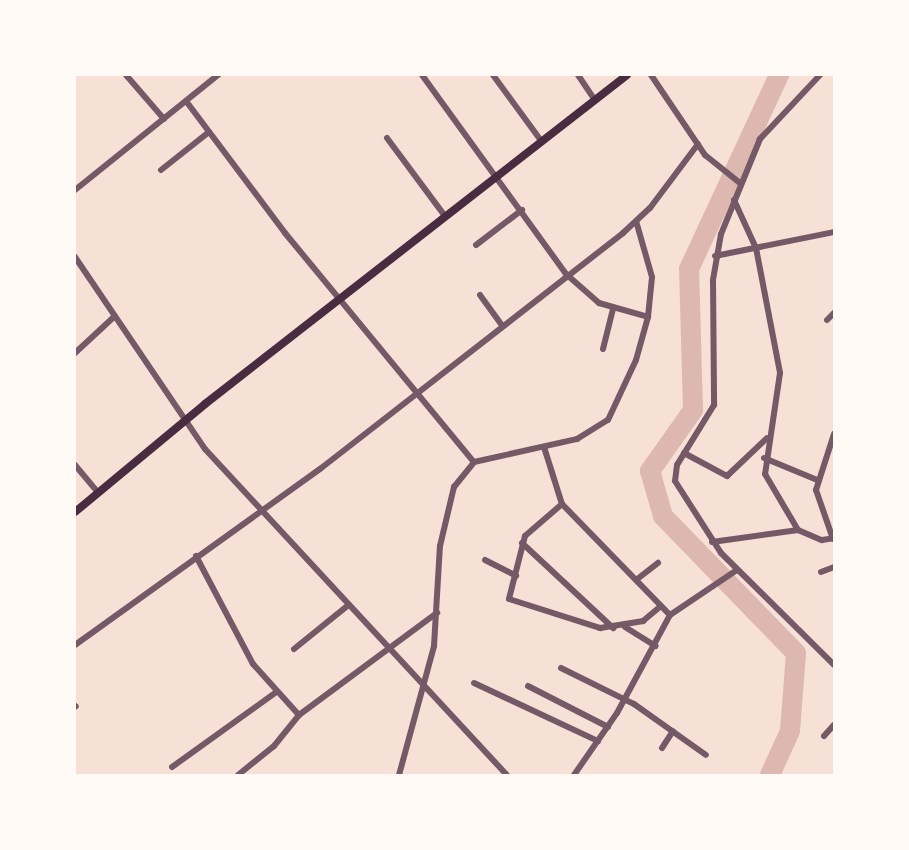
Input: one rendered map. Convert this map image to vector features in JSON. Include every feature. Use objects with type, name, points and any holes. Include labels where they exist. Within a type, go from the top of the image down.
[{"type":"main road","points":[[75,512],[184,420],[338,298],[627,75]]},
{"type":"street","points":[[126,75],[164,118]]},
{"type":"street","points":[[75,190],[218,75]]},
{"type":"street","points":[[422,75],[500,175],[566,274],[613,309],[648,317]]},
{"type":"street","points":[[493,75],[542,142]]},
{"type":"street","points":[[578,75],[595,100]]},
{"type":"street","points":[[651,75],[698,144],[717,166],[738,182]]},
{"type":"street","points":[[820,75],[760,139],[738,182],[715,256],[714,405],[684,453],[675,473],[677,492],[712,542],[737,570],[834,665]]},
{"type":"street","points":[[186,101],[338,298],[474,462]]},
{"type":"street","points":[[161,170],[209,132]]},
{"type":"street","points":[[387,138],[446,216]]},
{"type":"street","points":[[75,645],[259,512],[636,221],[698,144]]},
{"type":"street","points":[[734,200],[756,248],[780,373],[778,408],[764,458],[772,494],[798,530],[812,538],[833,538],[821,515],[817,480],[834,434]]},
{"type":"street","points":[[476,245],[522,210]]},
{"type":"street","points":[[399,775],[424,688],[437,613],[446,514],[460,476],[474,462],[544,447],[590,434],[608,420],[623,393],[648,317],[652,277],[636,221]]},
{"type":"street","points":[[715,256],[834,232]]},
{"type":"street","points":[[75,257],[184,420],[259,512],[346,607],[507,775]]},
{"type":"street","points":[[480,295],[502,325]]},
{"type":"street","points":[[603,349],[613,309]]},
{"type":"street","points":[[827,320],[834,313]]},
{"type":"street","points":[[75,353],[115,316]]},
{"type":"street","points":[[684,453],[727,476],[768,438]]},
{"type":"street","points":[[544,447],[562,504],[670,615]]},
{"type":"street","points":[[764,458],[817,480]]},
{"type":"street","points":[[75,465],[98,492]]},
{"type":"street","points":[[562,504],[522,543],[516,576],[508,596],[512,601],[613,628],[625,627],[661,606]]},
{"type":"street","points":[[712,542],[798,530]]},
{"type":"street","points":[[522,543],[613,628]]},
{"type":"street","points":[[196,556],[253,664],[275,693],[298,715]]},
{"type":"street","points":[[485,560],[516,576]]},
{"type":"street","points":[[636,580],[658,563]]},
{"type":"street","points":[[821,572],[834,567]]},
{"type":"street","points":[[574,775],[625,699],[656,646],[670,615],[737,570]]},
{"type":"street","points":[[294,649],[346,607]]},
{"type":"street","points":[[238,775],[274,746],[298,715],[437,613]]},
{"type":"street","points":[[625,627],[656,646]]},
{"type":"street","points":[[561,668],[625,699],[706,756]]},
{"type":"street","points":[[474,683],[598,741]]},
{"type":"street","points":[[528,686],[608,727]]},
{"type":"street","points":[[172,767],[275,693]]},
{"type":"street","points":[[824,736],[834,725]]},
{"type":"street","points":[[662,748],[673,731]]},
{"type":"waterway","points":[[770,775],[790,731],[796,653],[663,516],[650,471],[693,410],[689,269],[779,75]]}]
